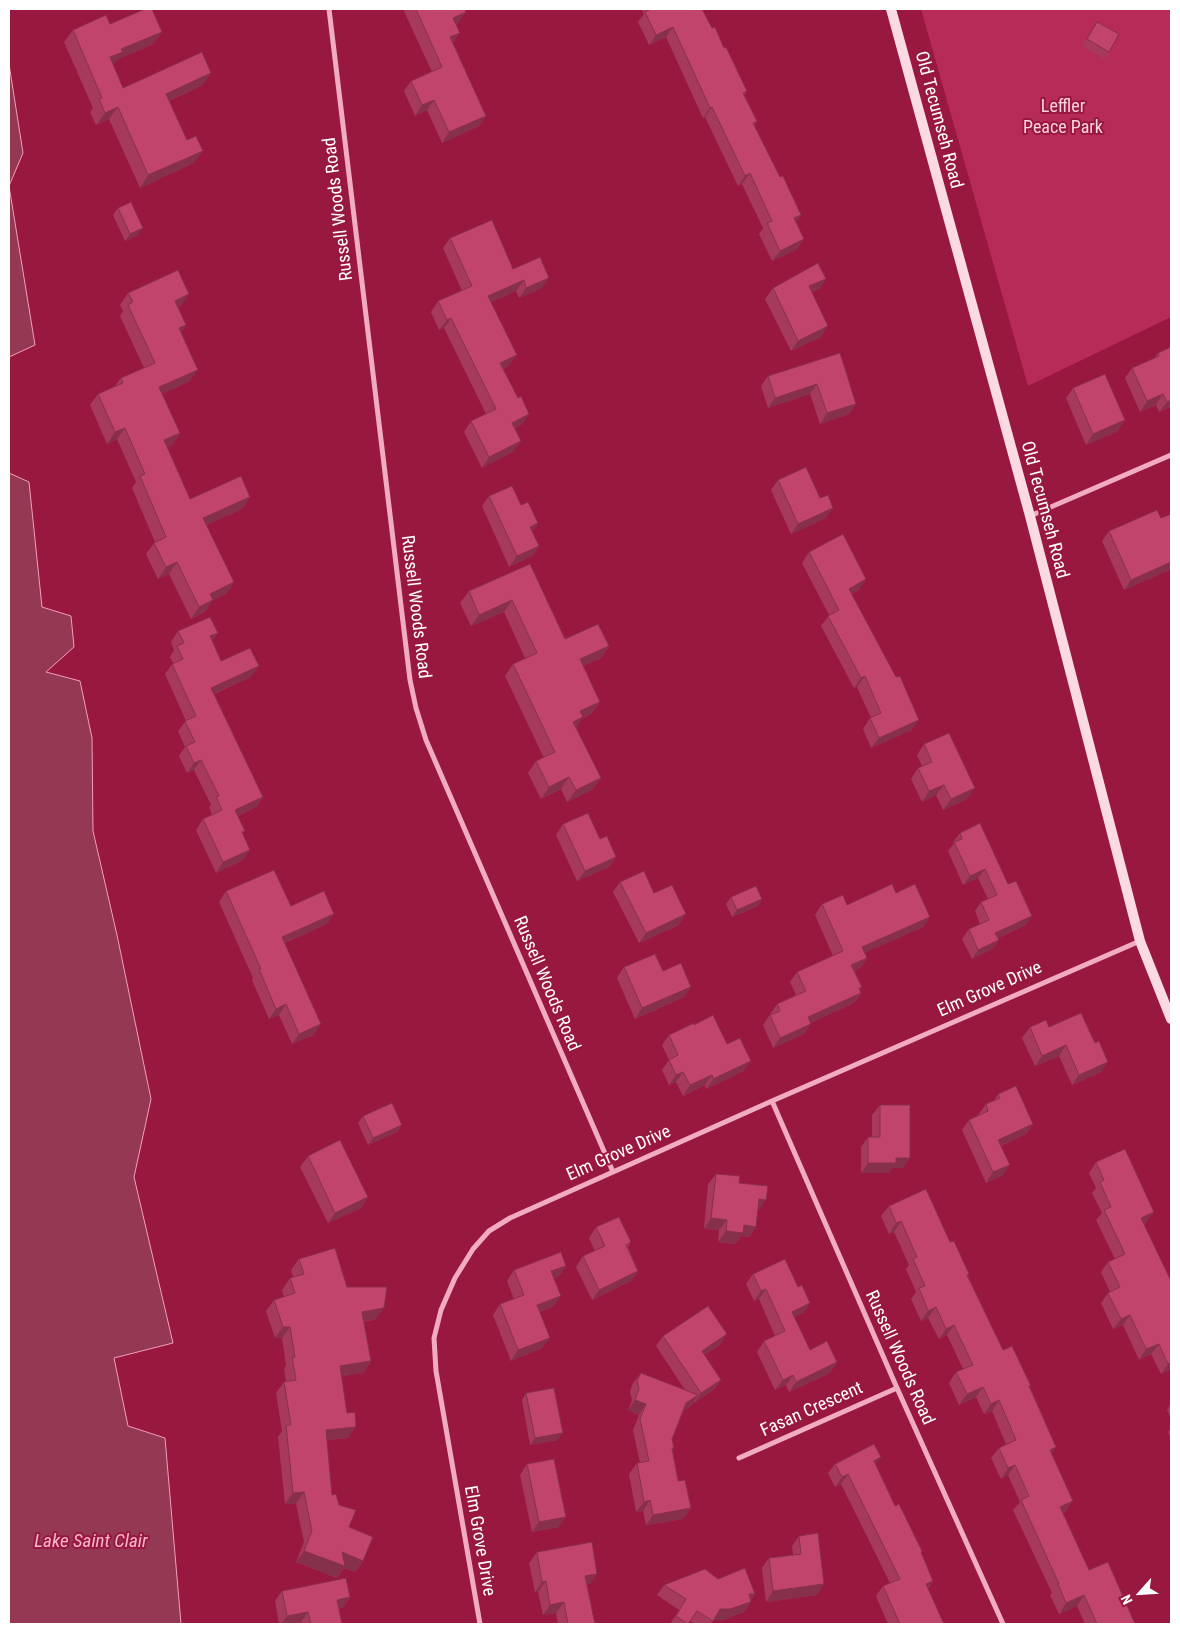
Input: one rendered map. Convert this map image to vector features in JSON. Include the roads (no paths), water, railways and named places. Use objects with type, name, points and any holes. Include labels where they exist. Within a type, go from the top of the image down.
[{"type":"main road","name":"Old Tecumseh Road","points":[[891,9],[1030,516],[1140,941],[1171,1018]]},
{"type":"street","name":"Russell Woods Road","points":[[329,9],[410,680],[416,708],[426,740],[614,1172]]},
{"type":"street","points":[[1030,516],[1171,455]]},
{"type":"street","name":"Elm Grove Drive","points":[[480,1624],[436,1371],[434,1338],[441,1310],[455,1278],[473,1249],[490,1232],[510,1218],[772,1101],[1140,941]]},
{"type":"street","name":"Russell Woods Road","points":[[772,1101],[897,1388],[1003,1624]]},
{"type":"street","name":"Fasan Crescent","points":[[739,1458],[897,1388]]},
{"type":"water","points":[[9,64],[23,153],[9,186]]},
{"type":"water","points":[[9,186],[35,345],[9,357]]},
{"type":"water","name":"Lake Saint Clair","points":[[9,473],[29,482],[42,607],[71,616],[74,647],[46,672],[80,681],[92,738],[93,831],[151,1099],[134,1177],[173,1343],[114,1358],[128,1426],[165,1438],[181,1624],[9,1624]]},
{"type":"park label","name":"Leffler Peace Park","points":[[1063,117]]}]
